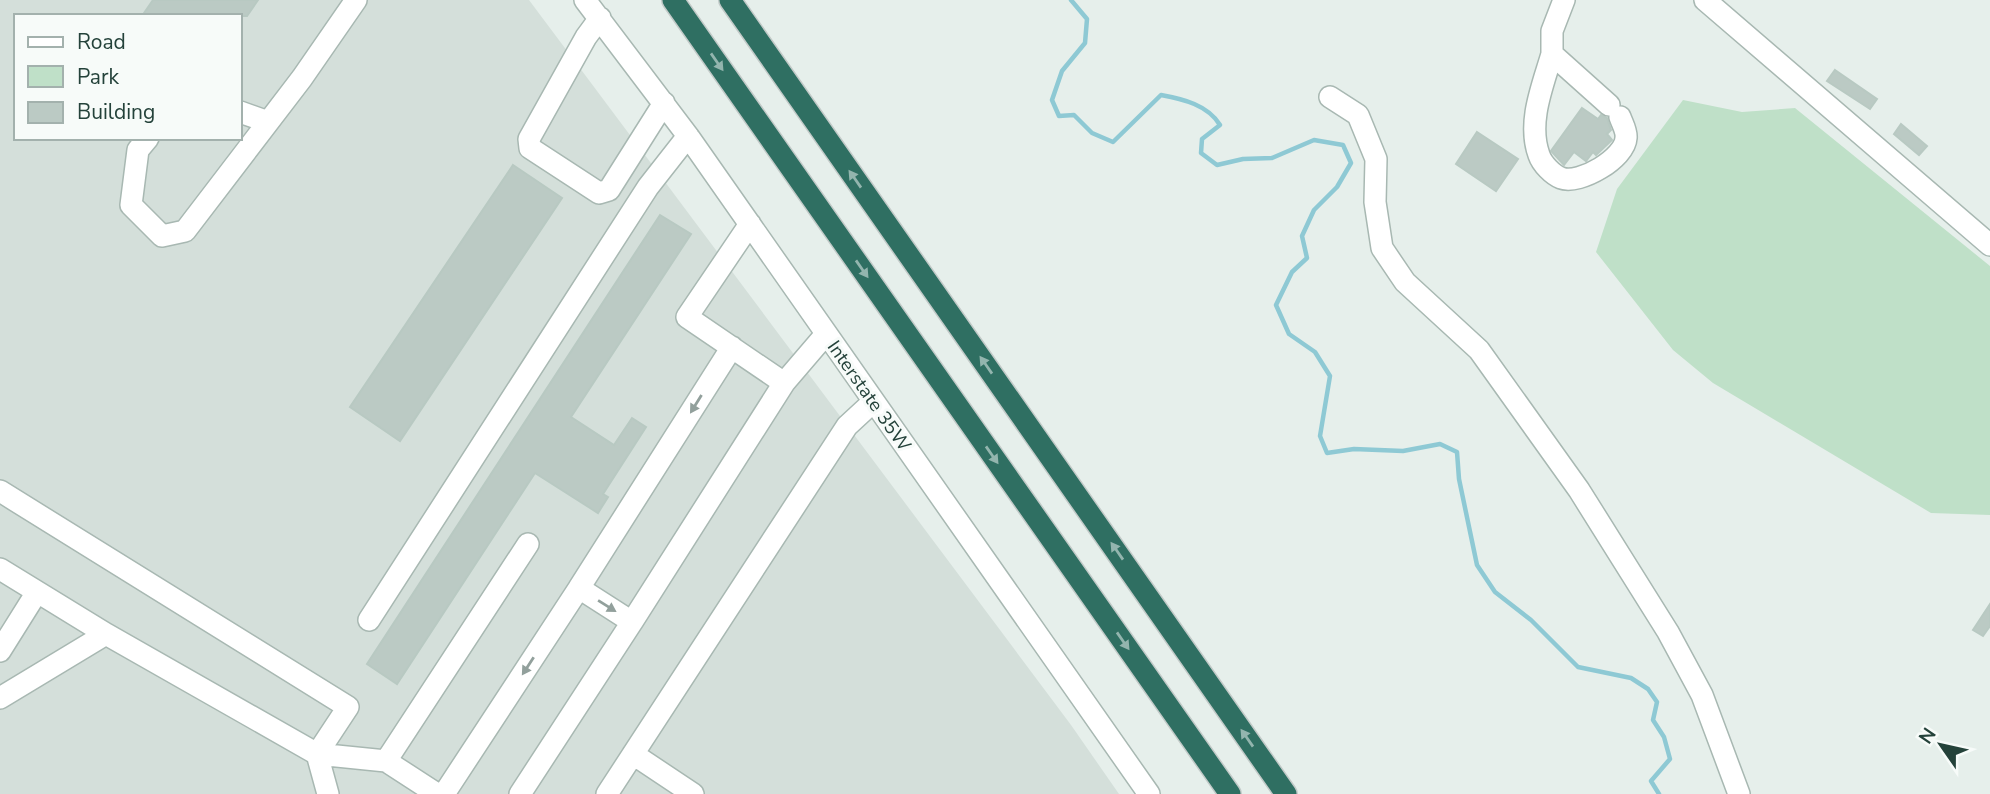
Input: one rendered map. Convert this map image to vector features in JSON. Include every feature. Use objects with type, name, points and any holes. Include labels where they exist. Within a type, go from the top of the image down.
[{"type":"highway","points":[[673,0],[1230,794]]},
{"type":"highway","points":[[730,0],[1286,794]]},
{"type":"street","points":[[146,140],[138,150],[131,205],[162,236],[185,231],[302,78],[356,0]]},
{"type":"street","name":"Interstate 35W","points":[[585,0],[688,136],[1149,794]]},
{"type":"street","points":[[1552,54],[1614,111],[1627,135],[1625,144],[1616,156],[1603,166],[1571,179],[1561,178],[1545,166],[1539,155],[1535,130],[1536,110],[1552,54],[1552,31],[1564,0]]},
{"type":"street","points":[[1705,0],[1990,245]]},
{"type":"street","points":[[600,18],[586,37],[529,139],[530,148],[599,193],[609,190],[664,103]]},
{"type":"street","points":[[1330,97],[1358,115],[1376,159],[1375,202],[1382,248],[1405,282],[1479,350],[1579,490],[1668,632],[1702,695],[1739,794]]},
{"type":"street","points":[[242,113],[268,122]]},
{"type":"street","points":[[369,620],[648,187],[688,136]]},
{"type":"street","points":[[750,224],[687,317],[784,383]]},
{"type":"street","points":[[520,794],[784,383],[826,334]]},
{"type":"street","points":[[444,794],[732,347]]},
{"type":"street","points":[[607,794],[847,426],[873,402]]},
{"type":"street","points":[[0,491],[348,707],[317,754],[328,794]]},
{"type":"street","points":[[386,761],[527,544]]},
{"type":"street","points":[[0,569],[106,634],[317,754],[386,761],[437,794]]},
{"type":"street","points":[[579,588],[632,622]]},
{"type":"street","points":[[0,651],[37,592]]},
{"type":"street","points":[[0,698],[106,634]]},
{"type":"street","points":[[633,754],[693,794]]},
{"type":"shaded area","points":[[0,0],[529,0],[1071,725],[1119,794],[0,794]]},
{"type":"green space","points":[[1683,100],[1742,112],[1795,108],[1990,266],[1990,515],[1931,513],[1713,383],[1673,350],[1596,252],[1617,189]]},
{"type":"building","points":[[153,0],[258,0],[247,16],[143,14]]},
{"type":"building","points":[[1835,70],[1877,99],[1870,109],[1827,81]]},
{"type":"building","points":[[1582,108],[1598,119],[1601,115],[1607,118],[1611,130],[1607,134],[1612,140],[1596,155],[1593,152],[1586,161],[1574,152],[1564,165],[1551,151]]},
{"type":"building","points":[[1901,124],[1927,146],[1919,155],[1894,134]]},
{"type":"building","points":[[1477,132],[1518,159],[1496,191],[1456,164]]},
{"type":"building","points":[[513,165],[562,198],[400,441],[350,407]]},
{"type":"building","points":[[660,215],[691,234],[571,417],[614,445],[632,418],[646,427],[603,494],[608,497],[598,513],[535,473],[397,684],[367,664]]},
{"type":"building","points":[[1990,604],[1990,626],[1983,636],[1973,630]]},
{"type":"waterway","points":[[1071,0],[1087,19],[1085,43],[1062,71],[1052,100],[1059,116],[1074,115],[1092,133],[1113,142],[1161,95],[1186,101],[1209,112],[1220,125],[1202,139],[1201,153],[1217,165],[1243,159],[1272,158],[1314,140],[1343,145],[1351,163],[1337,187],[1314,210],[1302,236],[1307,258],[1292,272],[1276,305],[1289,334],[1315,352],[1330,376],[1320,436],[1327,453],[1354,449],[1403,451],[1440,444],[1457,452],[1459,479],[1477,565],[1495,592],[1531,620],[1578,667],[1631,678],[1648,689],[1657,702],[1653,720],[1664,737],[1670,759],[1651,781],[1659,794]]}]
